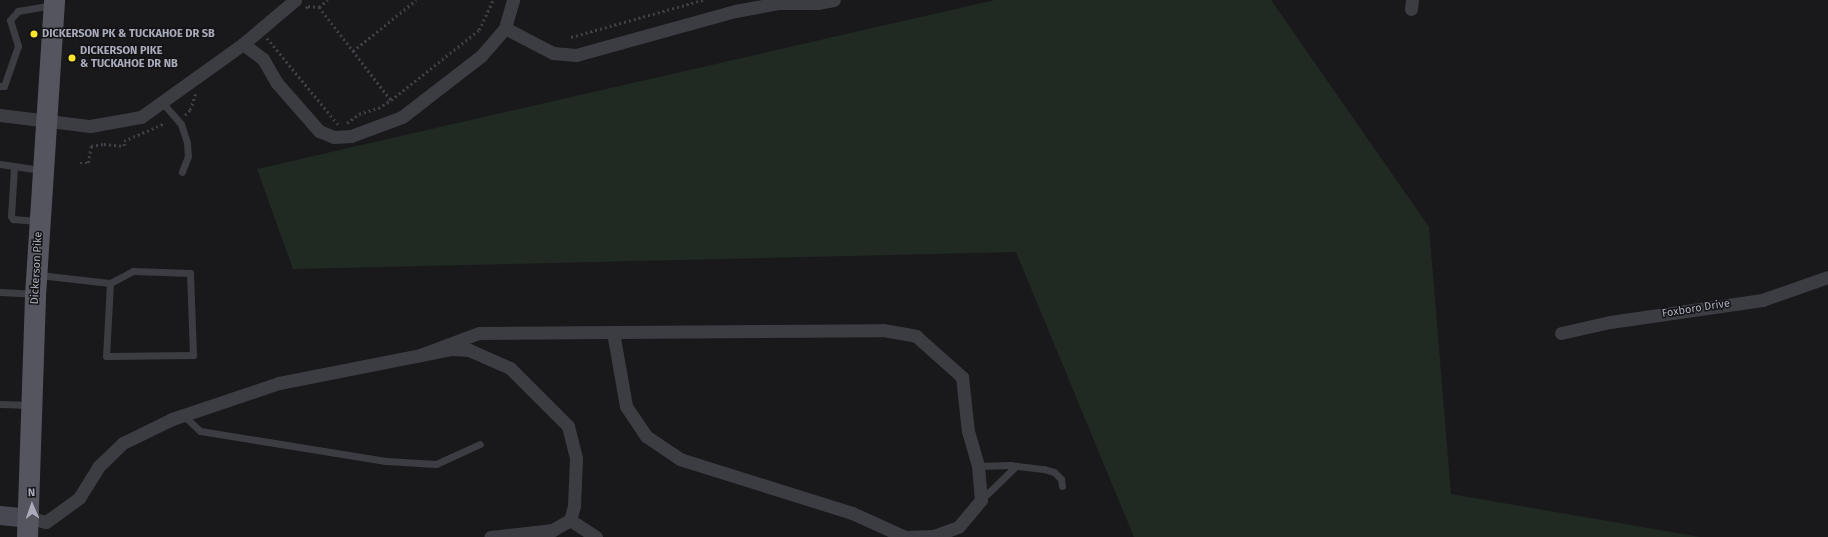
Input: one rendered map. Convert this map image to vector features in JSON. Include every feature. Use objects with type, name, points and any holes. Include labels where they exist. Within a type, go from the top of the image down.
[{"type":"main road","name":"Dickerson Pike","points":[[28,527],[36,285],[44,120],[54,2]]},
{"type":"street","points":[[0,116],[90,126],[109,124],[141,117],[161,101],[243,44],[295,0]]},
{"type":"street","points":[[243,44],[263,59],[277,83],[319,131],[334,137],[351,136],[402,117],[481,56],[505,28],[513,0]]},
{"type":"street","points":[[505,28],[553,53],[576,55],[735,11],[779,3],[817,3],[834,0]]},
{"type":"street","name":"Foxboro Drive","points":[[1561,334],[1610,322],[1762,300],[1828,277]]},
{"type":"street","points":[[417,356],[479,333],[613,332],[883,330],[916,336],[962,378],[968,431],[978,466],[981,500],[958,527],[933,536],[905,537],[852,513],[680,459],[646,436],[626,406],[613,332]]},
{"type":"street","points":[[0,515],[28,527],[46,522],[79,498],[98,467],[123,444],[182,415],[279,382],[451,349],[469,350],[510,368],[568,426],[576,458],[574,506],[570,520],[553,530],[490,537]]},
{"type":"street","points":[[570,520],[596,537]]},
{"type":"lane","points":[[0,86],[4,86],[18,46],[10,20],[18,11],[54,2]]},
{"type":"lane","points":[[161,101],[181,124],[187,143],[188,156],[182,172]]},
{"type":"lane","points":[[0,164],[14,168],[42,170]]},
{"type":"lane","points":[[14,168],[11,216],[13,219],[40,221]]},
{"type":"lane","points":[[0,292],[36,285],[110,283],[133,271],[190,273],[193,355],[106,356],[110,283]]},
{"type":"lane","points":[[0,404],[33,406]]},
{"type":"lane","points":[[182,415],[200,431],[386,461],[436,464],[480,444]]},
{"type":"lane","points":[[978,466],[1016,466],[1054,472],[1061,479],[1062,486]]},
{"type":"lane","points":[[981,500],[1016,466]]},
{"type":"path","points":[[353,51],[416,0]]},
{"type":"path","points":[[267,38],[341,128],[359,114],[378,108],[391,100],[479,30],[493,0]]},
{"type":"path","points":[[570,37],[703,0]]},
{"type":"path","points":[[320,8],[391,100]]},
{"type":"path","points":[[80,163],[88,163],[92,146],[104,144],[124,146],[124,141],[165,123]]},
{"type":"shaded area","points":[[995,0],[1271,0],[1429,227],[1451,494],[1700,537],[1134,537],[1016,252],[293,269],[257,169]]},
{"type":"place","name":"DICKERSON PK & TUCKAHOE DR SB","points":[[34,34]]},
{"type":"place","name":"DICKERSON PIKE & TUCKAHOE DR NB","points":[[72,58]]}]
